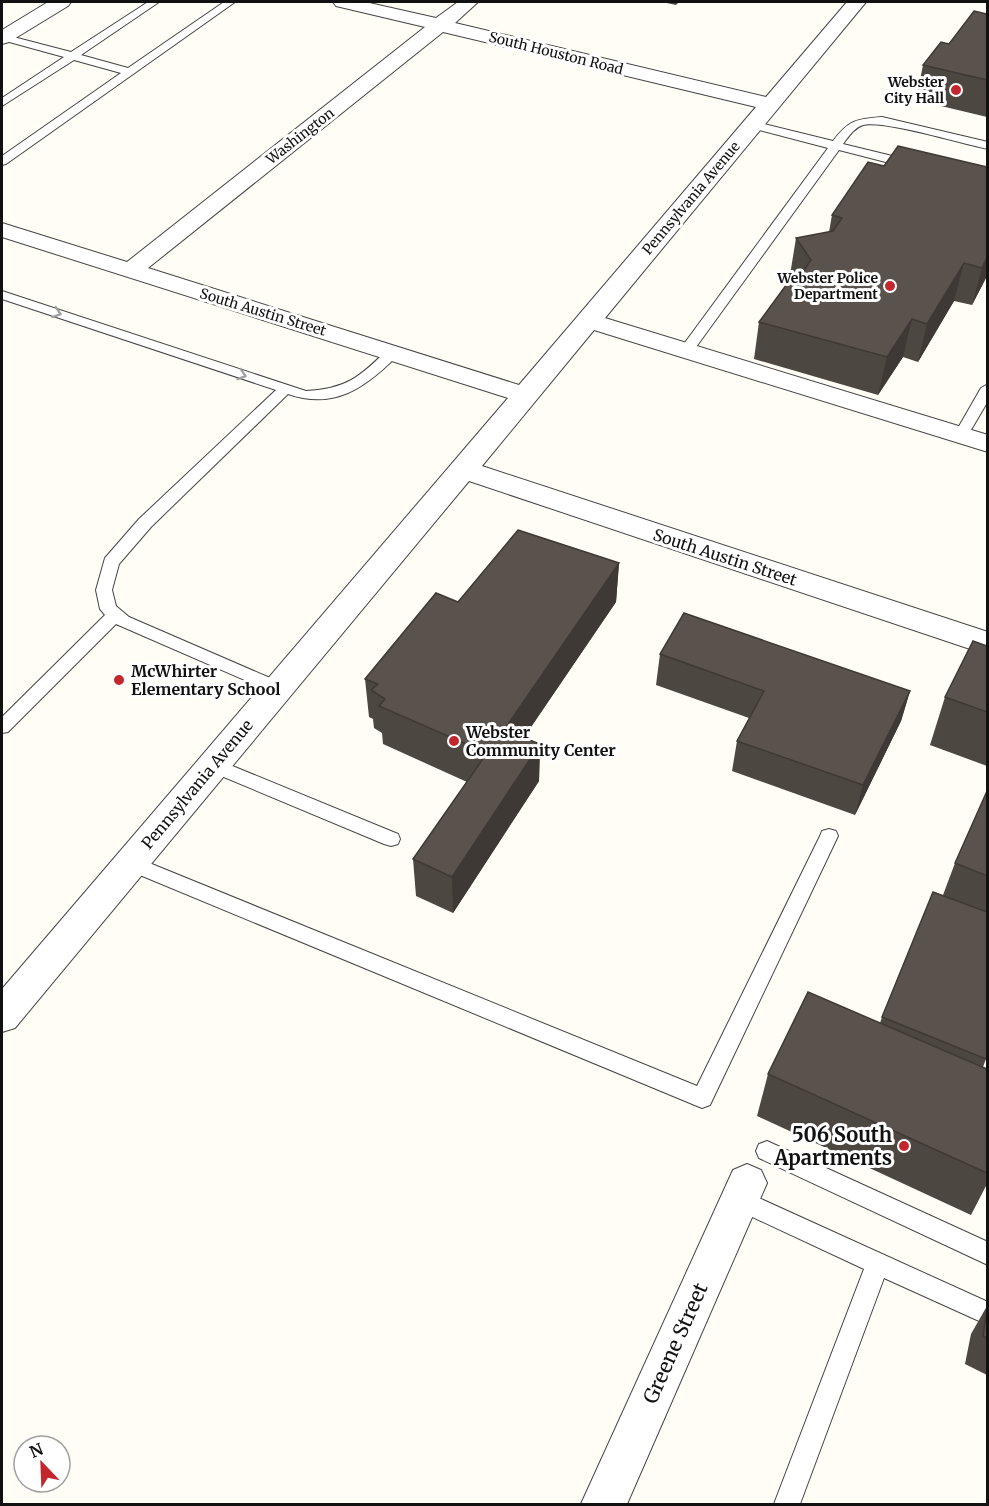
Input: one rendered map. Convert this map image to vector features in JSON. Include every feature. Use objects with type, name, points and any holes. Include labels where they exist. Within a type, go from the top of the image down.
[{"type":"street","points":[[3,37],[61,2]]},
{"type":"street","name":"South Houston Road","points":[[343,2],[770,104]]},
{"type":"street","name":"Washington","points":[[131,270],[469,2]]},
{"type":"street","name":"Pennsylvania Avenue","points":[[2,1016],[857,2]]},
{"type":"street","name":"South Austin Street","points":[[2,230],[525,395]]},
{"type":"street","points":[[587,320],[987,444]]},
{"type":"street","name":"South Austin Street","points":[[462,469],[987,644]]},
{"type":"street","name":"Greene Street","points":[[604,1504],[751,1178]]},
{"type":"lane","points":[[2,103],[154,2]]},
{"type":"lane","points":[[2,160],[230,2]]},
{"type":"lane","points":[[3,37],[129,72]]},
{"type":"lane","points":[[686,351],[834,145],[848,129],[861,122],[882,121],[987,146]]},
{"type":"lane","points":[[752,125],[922,167]]},
{"type":"lane","points":[[2,295],[305,395],[332,395],[350,389],[369,376],[392,353]]},
{"type":"lane","points":[[961,435],[987,388]]},
{"type":"lane","points":[[278,688],[123,621],[108,609],[104,590],[111,562],[145,524],[285,389]]},
{"type":"lane","points":[[2,727],[115,615]]},
{"type":"lane","points":[[213,765],[391,839]]},
{"type":"lane","points":[[130,863],[702,1098],[829,836]]},
{"type":"lane","points":[[751,1178],[987,1254]]},
{"type":"lane","points":[[751,1178],[878,1263],[987,1314]]},
{"type":"lane","points":[[787,1504],[878,1263]]},
{"type":"building","points":[[974,11],[987,14],[987,80],[923,65],[941,42],[949,44]]},
{"type":"building","name":"Webster Police Department","points":[[898,146],[987,167],[987,257],[982,268],[964,263],[927,324],[912,319],[887,357],[759,322],[795,273],[801,275],[811,260],[796,238],[833,231],[842,218],[832,215],[868,162],[884,166]]},
{"type":"building","name":"Webster Community Center","points":[[518,530],[619,563],[504,730],[540,744],[452,877],[413,859],[487,753],[379,706],[385,699],[371,690],[378,684],[365,679],[436,593],[458,602]]},
{"type":"building","points":[[684,613],[910,691],[863,785],[737,741],[764,691],[660,654]]},
{"type":"building","points":[[973,641],[987,646],[987,712],[945,697]]},
{"type":"building","points":[[987,791],[987,876],[955,863]]},
{"type":"building","points":[[933,892],[987,912],[986,1059],[882,1017]]},
{"type":"building","points":[[808,992],[987,1069],[987,1173],[768,1074]]},
{"type":"building","points":[[987,1309],[987,1338],[983,1336]]},
{"type":"place","name":"Webster City Hall","points":[[956,90]]},
{"type":"place","name":"Webster Police Department","points":[[890,286]]},
{"type":"place","name":"McWhirter Elementary School","points":[[119,680]]},
{"type":"place","name":"Webster Community Center","points":[[454,741]]},
{"type":"place","name":"506 South Apartments","points":[[904,1146]]}]
